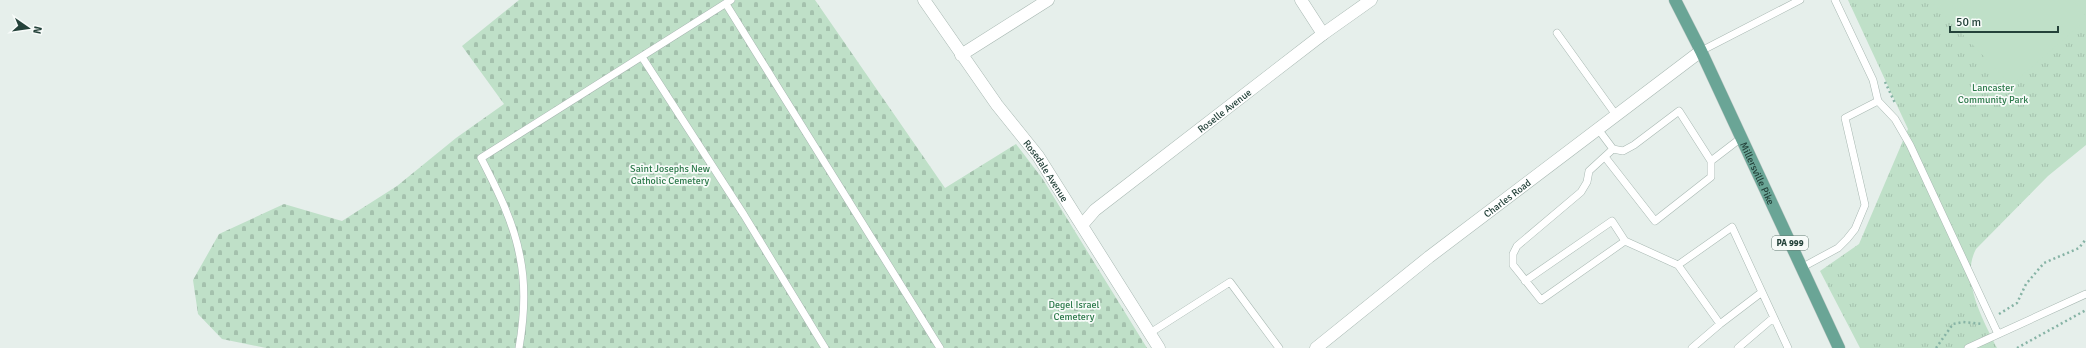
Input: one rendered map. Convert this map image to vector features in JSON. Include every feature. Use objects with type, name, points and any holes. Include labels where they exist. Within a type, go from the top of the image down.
[{"type":"main road","name":"Millersville Pike","points":[[1675,0],[1701,51],[1839,348]]},
{"type":"street","name":"Rosedale Avenue","points":[[924,0],[997,105],[1038,156],[1159,348]]},
{"type":"street","points":[[961,55],[1048,0]]},
{"type":"street","points":[[1301,0],[1323,34]]},
{"type":"street","name":"Roselle Avenue","points":[[1082,225],[1095,210],[1323,34],[1371,0]]},
{"type":"street","name":"Charles Road","points":[[1316,348],[1429,257],[1701,51]]},
{"type":"lane","points":[[1701,51],[1800,0]]},
{"type":"lane","points":[[1835,0],[1873,80],[1878,101],[1895,118],[1910,144],[1998,334]]},
{"type":"lane","points":[[519,348],[522,299],[520,256],[506,213],[481,158],[728,2],[940,348]]},
{"type":"lane","points":[[1557,33],[1616,116]]},
{"type":"lane","points":[[642,57],[744,214],[825,348]]},
{"type":"lane","points":[[1801,268],[1838,248],[1855,229],[1865,205],[1845,118],[1878,101]]},
{"type":"lane","points":[[1598,129],[1613,149],[1623,151],[1634,145],[1679,112],[1711,161],[1711,177],[1655,221],[1605,157]]},
{"type":"lane","points":[[1711,161],[1741,138]]},
{"type":"lane","points":[[1613,149],[1589,171],[1587,182],[1581,192],[1517,246],[1513,254],[1513,265],[1541,300],[1625,241]]},
{"type":"lane","points":[[1525,281],[1612,221],[1625,241],[1678,265],[1720,324]]},
{"type":"lane","points":[[1678,265],[1732,227],[1788,348]]},
{"type":"lane","points":[[1150,333],[1230,282],[1279,348]]},
{"type":"lane","points":[[1692,348],[1720,324],[1762,292]]},
{"type":"lane","points":[[1968,348],[2086,294]]},
{"type":"lane","points":[[1738,348],[1773,318]]},
{"type":"path","points":[[1998,315],[2017,303],[2026,284],[2044,264],[2079,248],[2086,239]]},
{"type":"path","points":[[2017,348],[2086,310]]},
{"type":"path","points":[[1936,348],[1953,324],[1963,322],[1986,324]]},
{"type":"green space","name":"Saint Josephs New Catholic Cemetery","points":[[519,0],[815,0],[945,188],[1016,144],[1042,178],[1147,348],[266,348],[222,339],[198,314],[193,280],[219,234],[284,204],[342,221],[397,186],[456,138],[504,104],[462,46]]},
{"type":"green space","name":"Lancaster Community Park","points":[[1848,0],[2086,0],[2086,145],[2048,176],[1976,249],[1972,261],[1972,286],[1975,299],[1997,348],[1860,348],[1820,271],[1859,244],[1908,129]]},
{"type":"green space","points":[[1930,0],[2072,0],[2086,16],[2086,20],[2011,85]]},
{"type":"park label","name":"Degel Israel Cemetery","points":[[1074,310]]}]
